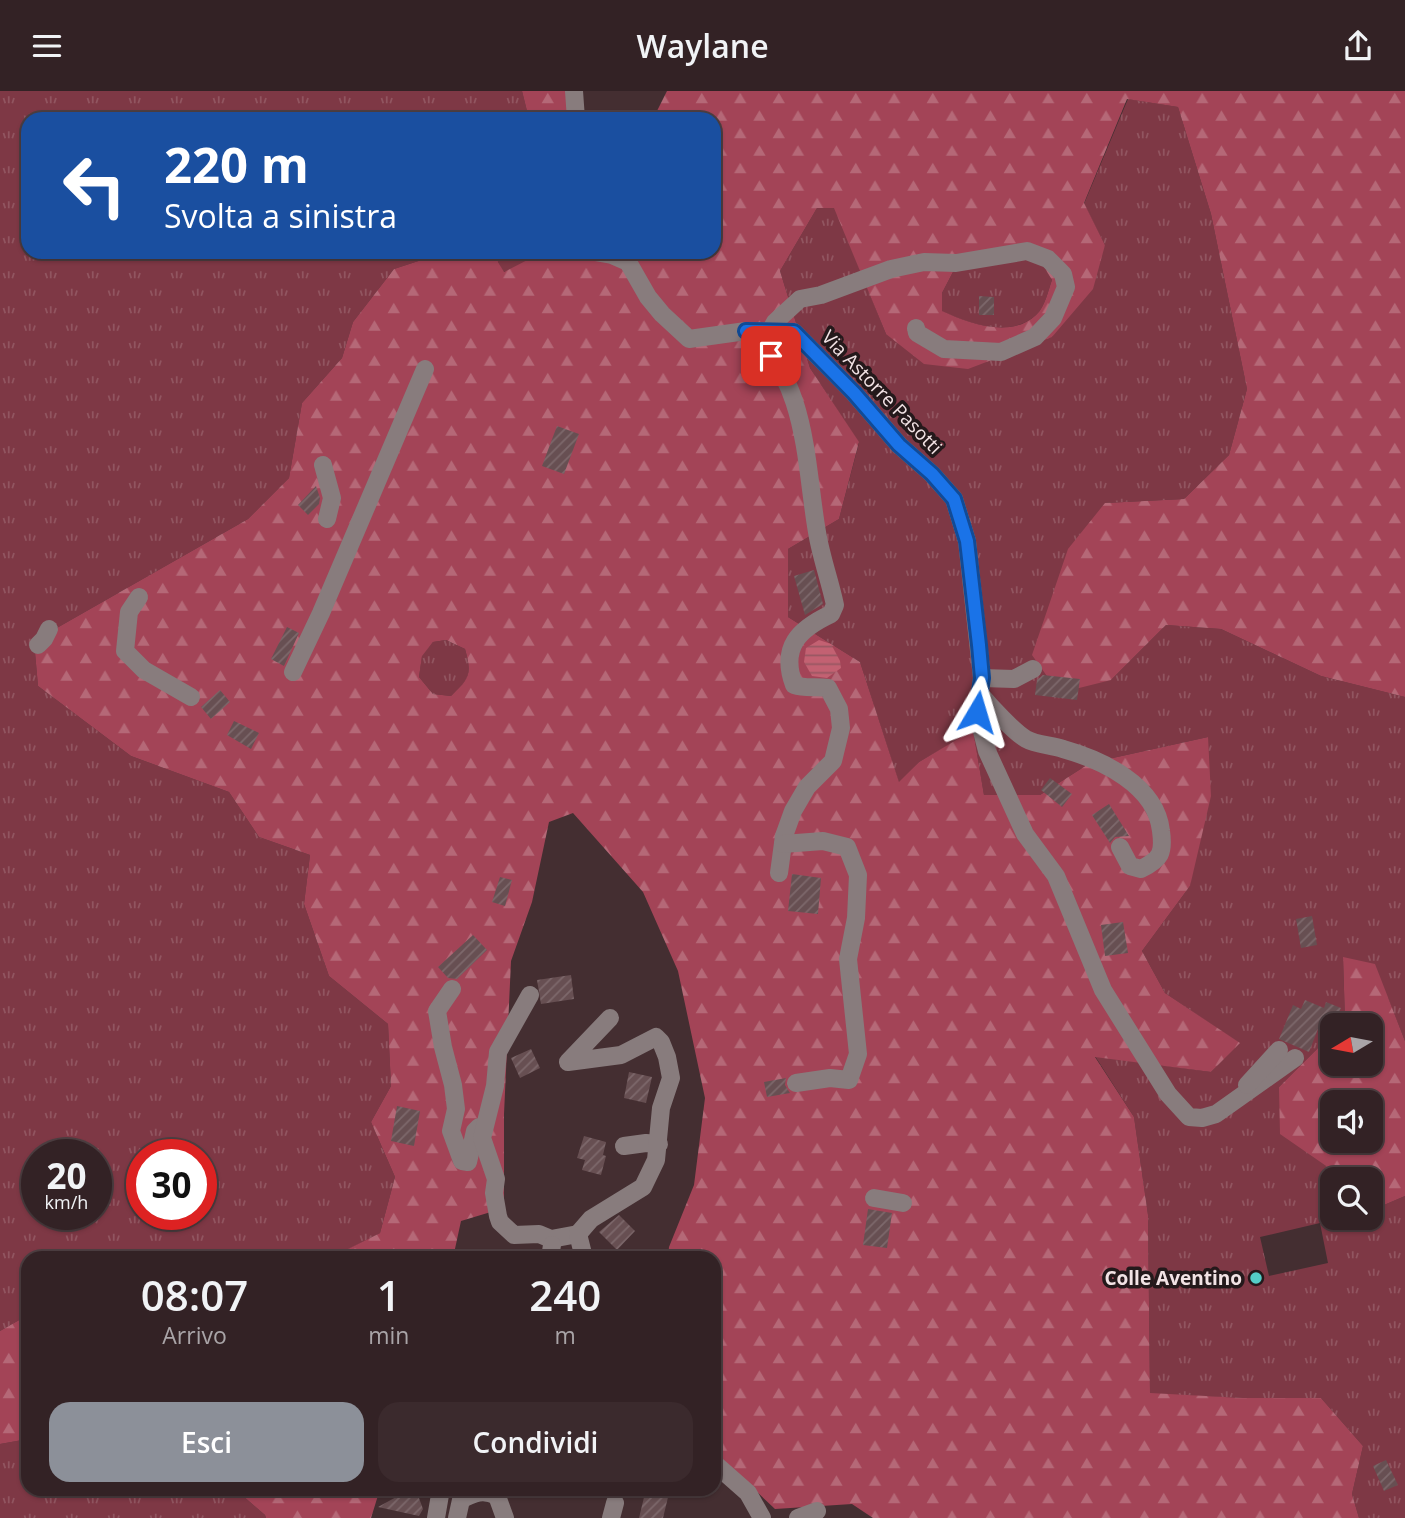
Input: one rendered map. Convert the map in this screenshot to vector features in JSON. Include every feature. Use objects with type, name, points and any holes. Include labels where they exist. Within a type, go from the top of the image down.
[{"type":"street","points":[[574,91],[576,112]]},
{"type":"street","points":[[770,331],[775,322],[800,299],[821,295],[891,269],[924,262],[956,263],[1027,251],[1048,259],[1063,274],[1066,287],[1053,318],[1035,337],[1001,352],[944,349],[918,333],[916,328]]},
{"type":"street","name":"Via Astorre Pasotti","points":[[621,259],[628,262],[648,297],[662,314],[689,339],[746,331],[794,332],[854,393],[899,445],[932,474],[954,499],[967,541],[981,686],[977,712],[987,751],[1025,834],[1056,876],[1103,990],[1168,1094],[1189,1117],[1202,1118],[1216,1114],[1242,1094]]},
{"type":"street","points":[[746,331],[761,342],[781,369],[797,412],[804,436],[817,530],[835,605],[831,614],[805,628],[794,639],[790,659],[794,685],[805,689],[814,686],[828,688],[839,709],[841,728],[833,761],[804,792],[793,811],[783,844],[779,873]]},
{"type":"street","points":[[293,671],[321,613],[425,369]]},
{"type":"street","points":[[323,465],[332,498],[327,519]]},
{"type":"street","points":[[139,597],[129,612],[125,651],[144,670],[191,697]]},
{"type":"street","points":[[38,645],[49,629]]},
{"type":"street","points":[[1034,669],[1014,679],[981,686],[1027,740],[1094,759],[1129,779],[1149,801],[1160,824],[1163,846],[1156,862],[1141,869],[1130,866],[1120,847]]},
{"type":"street","points":[[783,844],[823,842],[846,847],[858,875],[856,918],[848,959],[858,1054],[849,1080],[830,1078],[796,1083]]},
{"type":"street","points":[[452,989],[437,1011],[455,1097],[456,1109],[451,1131],[462,1161],[468,1161],[475,1131],[486,1119]]},
{"type":"street","points":[[530,995],[496,1061],[495,1086],[482,1138],[496,1179],[495,1193],[500,1222],[514,1235],[539,1234],[551,1239],[579,1234]]},
{"type":"street","points":[[573,1251],[579,1234],[591,1219],[643,1187],[656,1160],[661,1108],[671,1078],[661,1042],[656,1037],[621,1055],[568,1062],[610,1018]]},
{"type":"street","points":[[1242,1094],[1248,1082],[1279,1050]]},
{"type":"street","points":[[1242,1094],[1253,1090],[1295,1058]]},
{"type":"street","points":[[624,1146],[659,1144]]},
{"type":"street","points":[[874,1198],[902,1203]]},
{"type":"street","points":[[579,1234],[583,1251]]},
{"type":"street","points":[[721,1469],[748,1493],[762,1518]]},
{"type":"street","points":[[436,1518],[440,1496]]},
{"type":"street","points":[[457,1518],[461,1500],[468,1496]]},
{"type":"street","points":[[499,1496],[505,1518]]},
{"type":"street","points":[[798,1518],[817,1511]]},
{"type":"green space","points":[[0,91],[522,91],[527,112],[21,112],[21,259],[425,259],[394,269],[353,322],[342,358],[302,403],[289,478],[248,519],[34,641],[38,686],[131,756],[229,792],[259,837],[310,855],[304,904],[329,976],[388,1024],[391,1086],[371,1122],[395,1177],[380,1233],[345,1251],[21,1251],[21,1319],[0,1331]]},
{"type":"green space","points":[[522,91],[580,91],[582,112],[527,112]]},
{"type":"green space","points":[[667,91],[1405,91],[1405,697],[1321,676],[1221,629],[1166,625],[1111,680],[1059,693],[1032,655],[1068,549],[1105,503],[1184,499],[1229,455],[1247,389],[1211,214],[1178,107],[1127,99],[1084,203],[1105,245],[1093,289],[1052,337],[968,369],[924,364],[886,334],[834,208],[817,208],[780,271],[810,368],[859,442],[839,519],[788,549],[788,617],[860,662],[899,782],[919,762],[973,730],[984,795],[1040,795],[1090,763],[1208,737],[1211,796],[1190,886],[1142,951],[1165,993],[1240,1043],[1211,1072],[1095,1057],[1134,1117],[1148,1215],[1150,1393],[1243,1398],[1321,1398],[1363,1446],[1352,1494],[1359,1518],[873,1518],[852,1504],[775,1509],[721,1458],[721,1251],[669,1251],[694,1185],[705,1098],[678,971],[643,892],[573,813],[549,822],[532,902],[511,961],[504,1114],[504,1208],[461,1221],[455,1251],[344,1251],[380,1233],[395,1177],[371,1122],[391,1086],[388,1024],[329,976],[304,904],[310,855],[259,837],[229,792],[131,756],[38,686],[34,641],[248,519],[289,478],[302,403],[342,358],[353,322],[394,269],[425,259],[498,259],[504,272],[529,259],[721,259],[721,112],[656,112]],"holes":[[[1025,257],[1042,264],[1052,280],[1042,308],[1026,322],[1014,326],[989,327],[942,311],[942,293],[954,270]],[[446,640],[465,649],[469,670],[466,680],[451,696],[433,694],[419,677],[422,656],[433,642]]]},
{"type":"green space","points":[[1128,99],[1178,107],[1211,214],[1247,389],[1229,455],[1184,499],[1105,503],[1111,680],[1166,625],[1221,629],[1321,676],[1405,697],[1405,1041],[1388,998],[1343,958],[1345,1013],[1320,1013],[1320,1046],[1279,1087],[1327,1167],[1320,1167],[1320,1223],[1260,1237],[1269,1276],[1328,1263],[1321,1230],[1383,1230],[1383,1204],[1405,1196],[1405,1518],[1359,1518],[1352,1494],[1363,1446],[1321,1398],[1150,1394],[1148,1215],[1134,1117],[1095,1056],[1211,1072],[1239,1043],[1165,993],[1142,951],[1190,886],[1208,737],[1090,763],[1040,795],[984,795],[973,731],[919,762],[899,783],[860,662],[788,617],[788,549],[839,519],[859,443],[810,368],[780,271],[817,208],[835,208],[886,334],[1052,337],[1105,245],[1084,204]]},
{"type":"green space","points":[[1026,257],[1042,264],[1052,280],[1042,308],[1026,322],[1014,326],[989,327],[941,311],[942,293],[954,270]]},
{"type":"green space","points":[[498,259],[530,259],[503,272]]},
{"type":"green space","points":[[446,640],[465,649],[469,670],[466,680],[451,696],[433,694],[419,677],[422,655],[433,642]]},
{"type":"green space","points":[[1343,957],[1375,964],[1405,1041],[1405,1196],[1384,1205],[1383,1167],[1328,1167],[1280,1134],[1279,1087],[1320,1046],[1320,1076],[1383,1076],[1383,1013],[1345,1013]]},
{"type":"green space","points":[[21,1319],[21,1440],[0,1444],[0,1331]]},
{"type":"green space","points":[[21,1440],[21,1496],[243,1496],[266,1518],[0,1518],[0,1444]]},
{"type":"green space","points":[[243,1496],[378,1496],[371,1518],[266,1518]]},
{"type":"shaded area","points":[[819,640],[831,644],[840,661],[841,668],[827,678],[812,676],[804,662],[806,648]]},
{"type":"building","points":[[979,296],[994,297],[994,315],[979,315]]},
{"type":"building","points":[[557,426],[579,434],[564,474],[542,466]]},
{"type":"building","points":[[316,486],[319,504],[308,515],[298,505]]},
{"type":"building","points":[[814,570],[823,604],[805,615],[794,576]]},
{"type":"building","points":[[287,627],[299,633],[284,666],[271,659]]},
{"type":"building","points":[[1043,675],[1080,679],[1077,700],[1035,695],[1037,680]]},
{"type":"building","points":[[220,690],[230,702],[211,719],[201,707]]},
{"type":"building","points":[[234,721],[259,733],[251,749],[227,735]]},
{"type":"building","points":[[1050,778],[1072,794],[1062,807],[1041,790]]},
{"type":"building","points":[[1109,804],[1129,836],[1115,837],[1110,843],[1092,815]]},
{"type":"building","points":[[792,874],[821,878],[818,914],[788,911]]},
{"type":"building","points":[[500,877],[512,880],[505,906],[492,902]]},
{"type":"building","points":[[1312,916],[1317,945],[1301,948],[1296,919]]},
{"type":"building","points":[[1123,922],[1128,953],[1105,956],[1101,925]]},
{"type":"building","points":[[473,935],[487,950],[457,979],[448,978],[438,967]]},
{"type":"building","points":[[571,975],[574,999],[541,1004],[537,980]]},
{"type":"building","points":[[1305,1000],[1324,1008],[1326,1002],[1341,1008],[1339,1013],[1320,1013],[1320,1024],[1309,1052],[1279,1039],[1293,1005],[1301,1009]]},
{"type":"building","points":[[531,1049],[540,1068],[520,1078],[511,1058]]},
{"type":"building","points":[[629,1072],[652,1077],[646,1103],[624,1098]]},
{"type":"building","points":[[786,1078],[785,1085],[790,1093],[767,1097],[764,1082]]},
{"type":"building","points":[[397,1106],[420,1111],[414,1146],[391,1141]]},
{"type":"building","points":[[584,1136],[606,1142],[601,1175],[582,1170],[585,1160],[577,1158]]},
{"type":"building","points":[[868,1209],[892,1213],[887,1248],[863,1245]]},
{"type":"building","points":[[619,1215],[635,1231],[617,1250],[599,1232]]},
{"type":"building","points":[[1386,1460],[1398,1485],[1384,1491],[1373,1466]]},
{"type":"building","points":[[398,1496],[419,1496],[423,1509],[419,1516],[378,1507]]},
{"type":"building","points":[[644,1496],[668,1496],[663,1518],[639,1518]]},
{"type":"place","name":"Colle Aventino","points":[[1256,1278]]},
{"type":"route","points":[[771,356],[761,342],[746,331],[794,332],[854,393],[899,445],[932,474],[954,499],[967,541],[979,645],[982,678],[977,712]]}]
